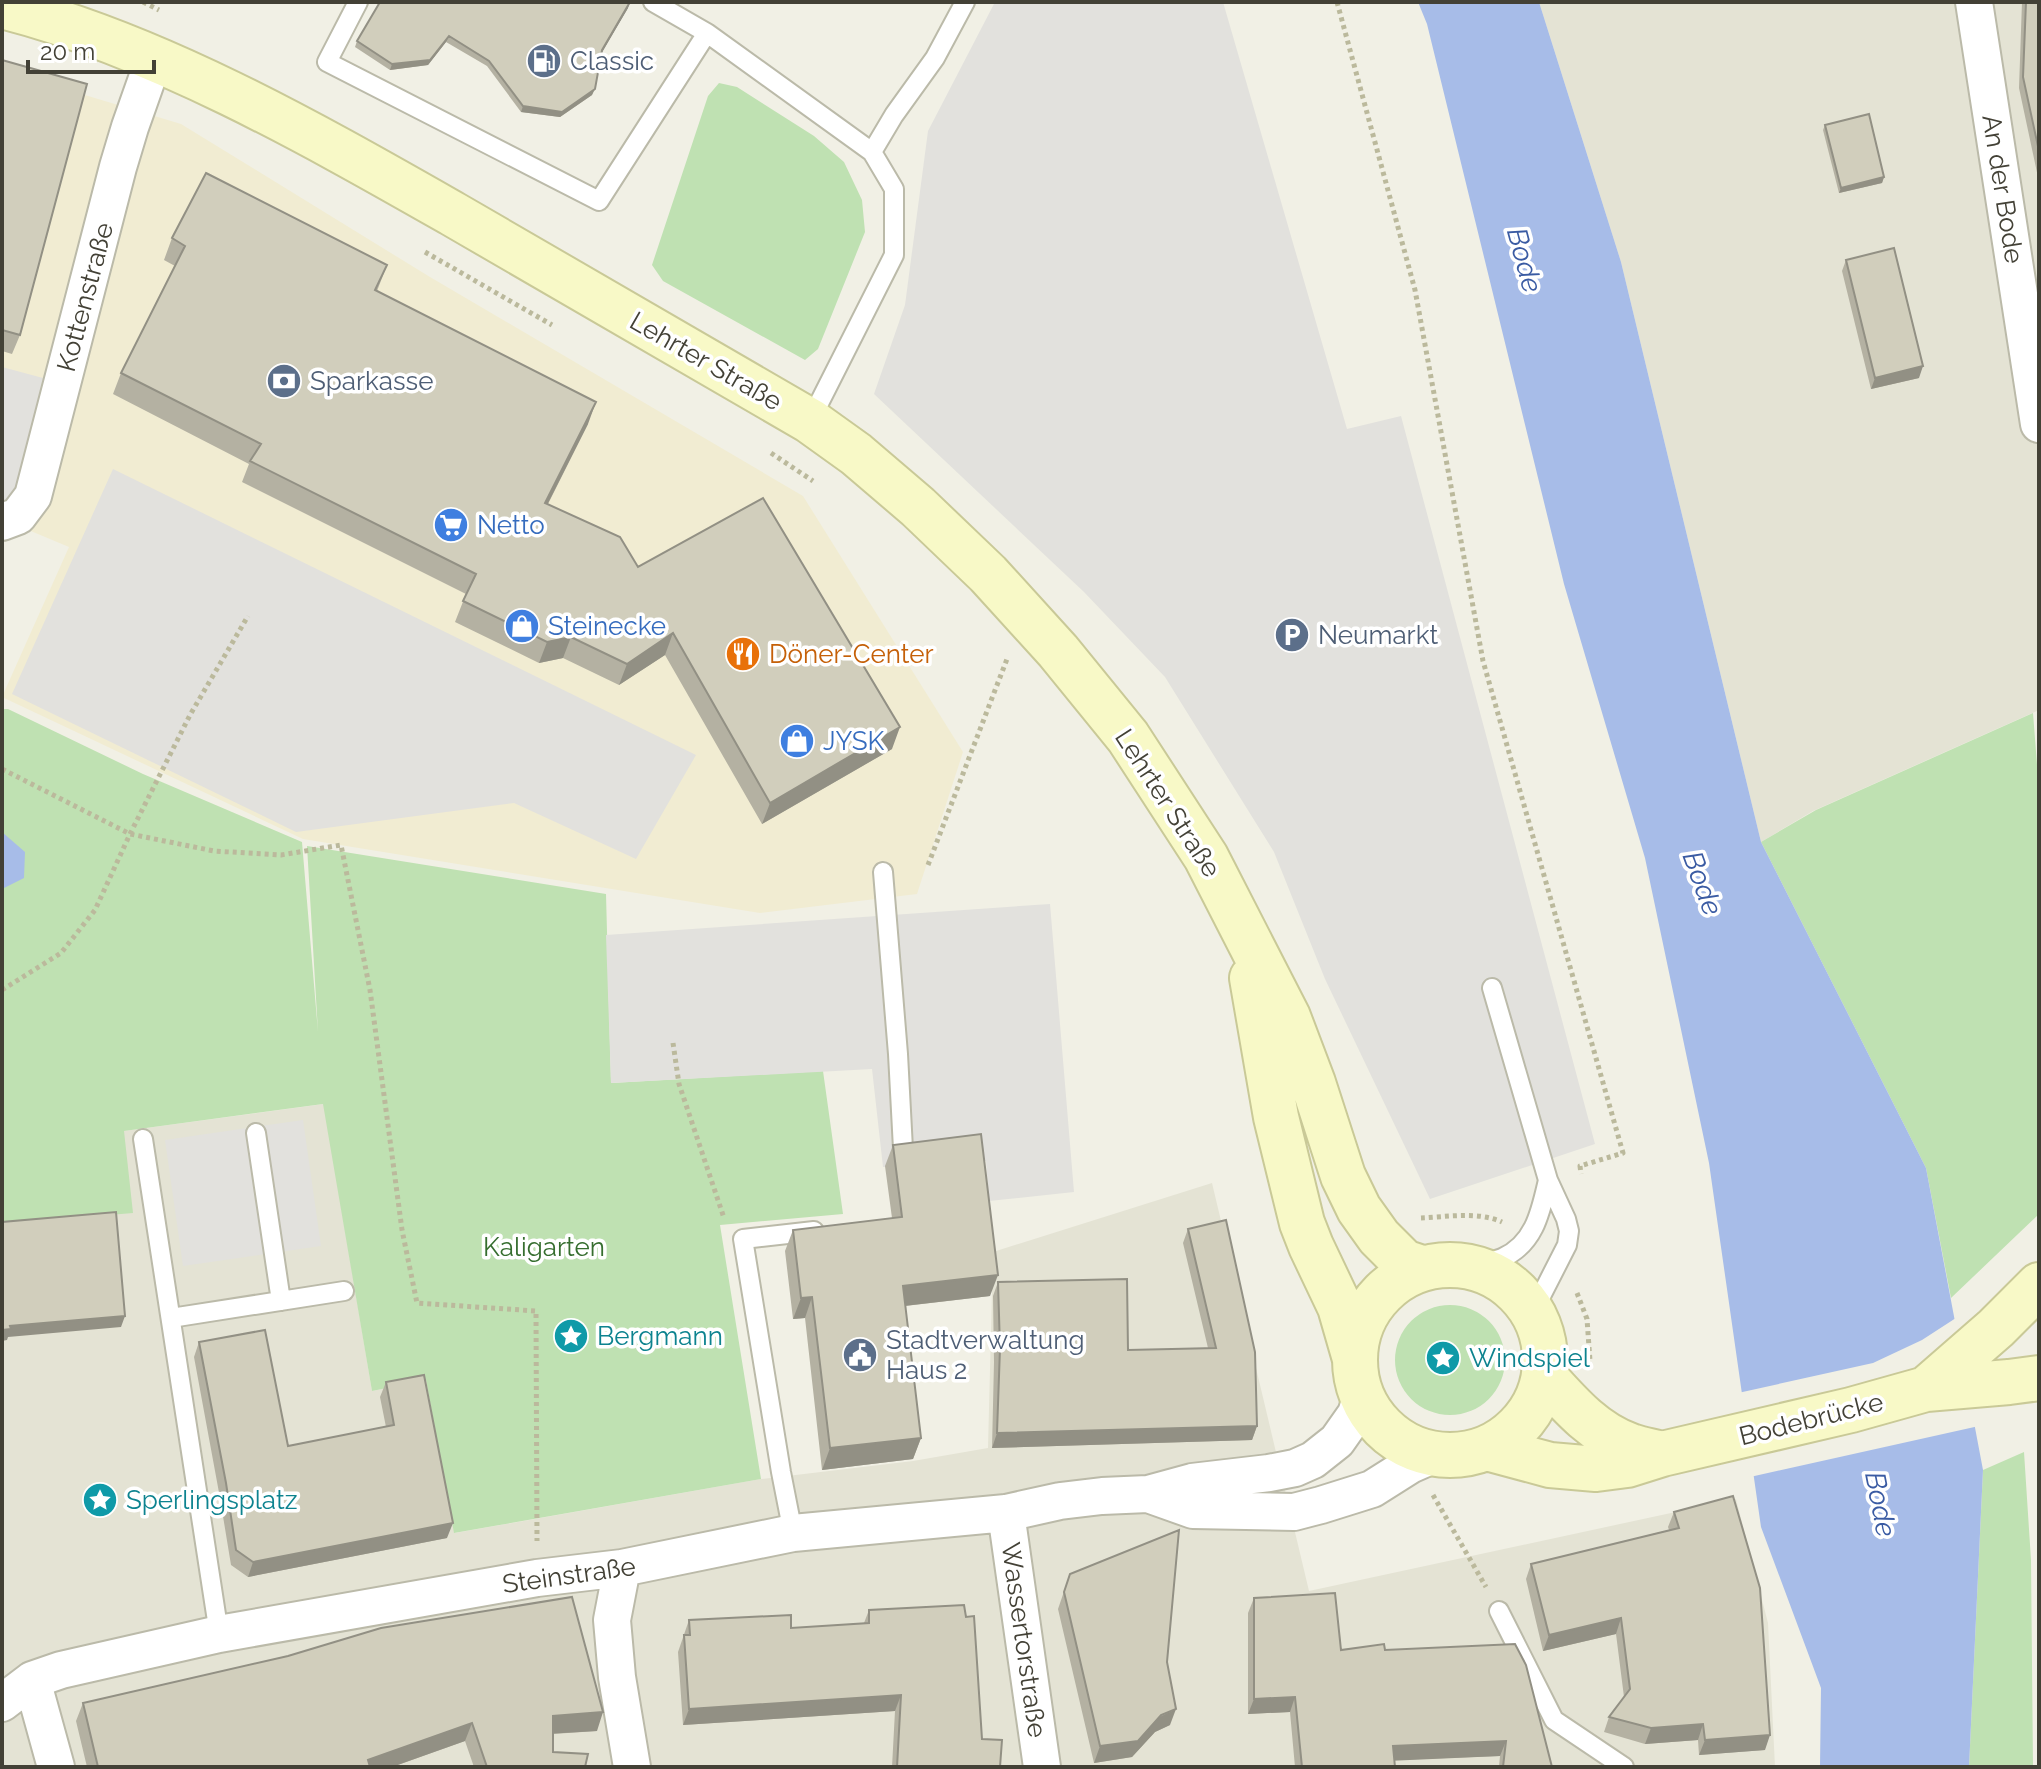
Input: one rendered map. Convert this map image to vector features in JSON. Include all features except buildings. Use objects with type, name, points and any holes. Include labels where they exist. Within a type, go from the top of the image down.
[{"type":"main road","name":"Lehrter Straße","points":[[2,6],[55,21],[154,59],[301,130],[391,179],[810,421],[856,454],[918,507],[988,574],[1058,651],[1128,737],[1206,857],[1288,1017],[1343,1176],[1359,1209],[1379,1237],[1404,1262],[1422,1268]]},
{"type":"main road","name":"Lehrter Straße","points":[[1242,924],[1276,1117],[1302,1223],[1340,1307],[1358,1377]]},
{"type":"main road","points":[[1446,1264],[1471,1266],[1492,1273],[1508,1283],[1531,1307],[1544,1342],[1544,1376],[1534,1406],[1507,1438],[1433,1472],[1371,1415],[1358,1377],[1358,1337],[1372,1305],[1386,1289],[1403,1277],[1422,1268],[1446,1264]]},
{"type":"main road","points":[[1926,1389],[1996,1328],[2039,1285]]},
{"type":"main road","points":[[1544,1376],[1572,1408],[1607,1434],[1630,1446],[1678,1450]]},
{"type":"main road","points":[[1926,1389],[2024,1380]]},
{"type":"main road","name":"Bodebrücke","points":[[1678,1450],[1851,1410],[1926,1389]]},
{"type":"main road","points":[[1487,1448],[1550,1465],[1596,1469],[1627,1465],[1678,1450]]},
{"type":"street","name":"An der Bode","points":[[1974,2],[2039,424]]},
{"type":"street","name":"Kottenstraße","points":[[2,522],[18,516],[33,496],[118,167],[154,59]]},
{"type":"street","name":"Steinstraße","points":[[2,1703],[32,1680],[61,1670],[219,1634],[537,1578],[622,1568],[793,1533],[1006,1513],[1060,1501],[1148,1494],[1192,1482],[1295,1468],[1313,1460],[1337,1441],[1356,1414],[1358,1377]]},
{"type":"street","name":"Steinstraße","points":[[1148,1494],[1193,1510],[1294,1512],[1372,1489],[1410,1465],[1433,1472]]},
{"type":"street","name":"Wassertorstraße","points":[[1006,1513],[1042,1767]]},
{"type":"street","points":[[622,1568],[612,1620],[617,1677],[632,1767]]},
{"type":"street","points":[[32,1680],[56,1767]]},
{"type":"lane","points":[[358,2],[327,62],[599,201],[707,33]]},
{"type":"lane","points":[[653,2],[707,33],[872,152],[894,189],[894,255],[810,421]]},
{"type":"lane","points":[[872,152],[935,58],[965,2]]},
{"type":"lane","points":[[883,872],[903,1149]]},
{"type":"lane","points":[[1492,988],[1548,1180],[1569,1231],[1567,1245],[1541,1296],[1538,1322]]},
{"type":"lane","points":[[256,1133],[281,1301]]},
{"type":"lane","points":[[143,1139],[219,1634]]},
{"type":"lane","points":[[1471,1266],[1504,1257],[1528,1237],[1539,1221],[1548,1180]]},
{"type":"lane","points":[[793,1533],[743,1239],[829,1230]]},
{"type":"lane","points":[[171,1318],[344,1291]]},
{"type":"lane","points":[[1499,1611],[1554,1720],[1624,1767]]},
{"type":"path","points":[[1337,2],[1415,290],[1483,661],[1623,1153],[1580,1166],[1583,1181]]},
{"type":"path","points":[[422,250],[555,327]]},
{"type":"path","points":[[764,448],[823,488]]},
{"type":"path","points":[[2,990],[61,953],[95,910],[190,715],[248,616]]},
{"type":"path","points":[[928,865],[1012,647]]},
{"type":"path","points":[[2,769],[130,834],[214,851],[281,855],[341,845],[370,990],[402,1230],[417,1303],[536,1311],[537,1578]]},
{"type":"path","points":[[673,1043],[679,1084],[724,1218],[743,1239]]},
{"type":"path","points":[[1433,1472],[1499,1611]]},
{"type":"shaded area","name":"Neumarkt","points":[[995,2],[1223,2],[1347,429],[1401,416],[1595,1144],[1430,1199],[1325,979],[1274,852],[1165,677],[1084,592],[874,394],[905,305],[928,131]]},
{"type":"shaded area","points":[[1539,2],[2039,2],[2039,710],[1813,811],[1761,842],[1621,262]]},
{"type":"shaded area","points":[[2,70],[181,124],[430,277],[803,496],[963,752],[917,894],[760,913],[303,839],[2,697],[69,547],[2,519]]},
{"type":"shaded area","points":[[2,367],[43,378],[15,493],[4,505],[2,504]]},
{"type":"shaded area","points":[[113,469],[696,755],[636,859],[514,803],[296,832],[12,694]]},
{"type":"shaded area","points":[[1050,904],[1074,1192],[989,1201],[986,1161],[883,1167],[872,1069],[611,1083],[606,935]]},
{"type":"shaded area","points":[[324,1104],[372,1391],[426,1380],[455,1533],[761,1479],[913,1461],[988,1448],[993,1252],[1212,1183],[1309,1591],[1736,1499],[1768,1623],[1775,1767],[2,1767],[2,1224],[124,1131]]},
{"type":"shaded area","points":[[303,1120],[321,1246],[183,1266],[165,1140]]},
{"type":"green space","points":[[719,83],[737,87],[814,136],[844,162],[862,200],[865,232],[818,349],[805,360],[663,281],[652,265],[708,96]]},
{"type":"green space","name":"Kaligarten","points":[[2,709],[8,709],[143,774],[302,842],[318,1032],[307,846],[606,894],[611,1083],[823,1071],[843,1214],[720,1225],[761,1479],[454,1533],[426,1380],[372,1391],[323,1104],[124,1131],[133,1213],[2,1224]]},
{"type":"green space","points":[[2033,713],[2039,790],[2039,1214],[1951,1298],[1926,1168],[1761,842],[1816,810]]},
{"type":"green space","points":[[1450,1305],[1471,1309],[1489,1321],[1501,1339],[1505,1360],[1501,1381],[1489,1399],[1471,1411],[1450,1415],[1429,1411],[1411,1399],[1399,1381],[1395,1360],[1399,1339],[1411,1321],[1429,1309]]},
{"type":"green space","points":[[2024,1452],[2031,1560],[2033,1767],[1969,1767],[1983,1470]]},
{"type":"water","name":"Bode","points":[[1418,2],[1539,2],[1621,262],[1761,842],[1926,1168],[1983,1470],[1969,1767],[1820,1767],[1821,1688],[1761,1527],[1709,1163],[1645,858],[1564,584],[1427,24]]},
{"type":"water","points":[[2,832],[25,852],[24,878],[2,889]]},
{"type":"pier","points":[[1959,1316],[1979,1426],[1750,1477],[1738,1393],[1873,1363],[1922,1340]]},
{"type":"place","name":"Classic","points":[[544,61]]},
{"type":"place","name":"Sparkasse","points":[[284,381]]},
{"type":"place","name":"Netto","points":[[451,525]]},
{"type":"place","name":"Steinecke","points":[[522,626]]},
{"type":"place","name":"Neumarkt","points":[[1292,635]]},
{"type":"place","name":"Döner-Center","points":[[743,654]]},
{"type":"place","name":"JYSK","points":[[797,741]]},
{"type":"place","name":"Bergmann","points":[[571,1336]]},
{"type":"place","name":"Stadtverwaltung Haus 2","points":[[860,1355]]},
{"type":"place","name":"Windspiel","points":[[1443,1358]]},
{"type":"place","name":"Sperlingsplatz","points":[[100,1500]]}]
